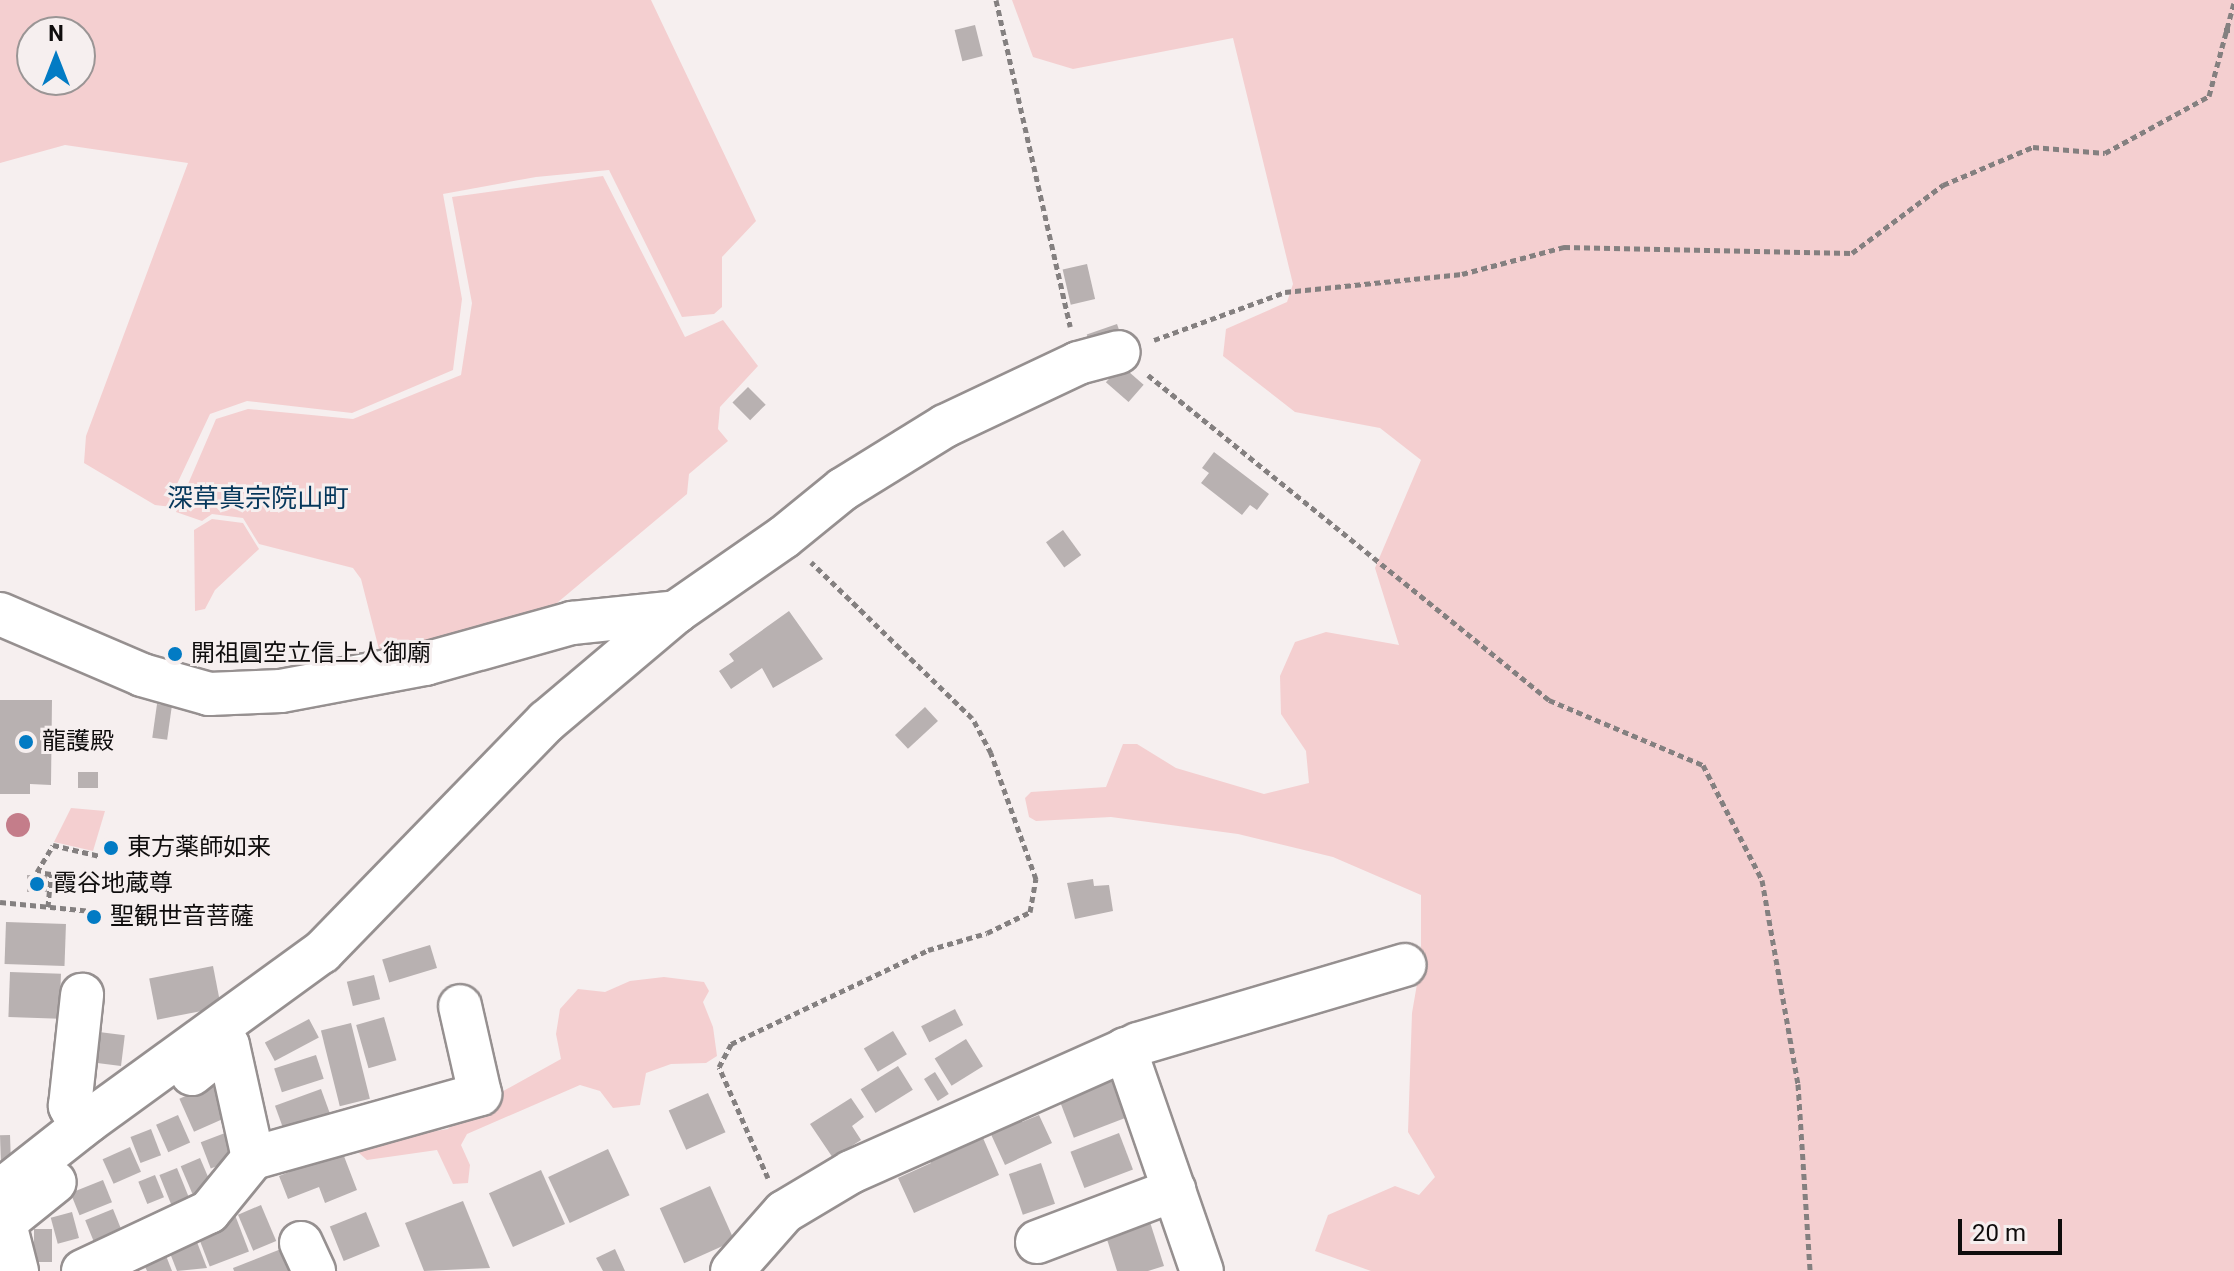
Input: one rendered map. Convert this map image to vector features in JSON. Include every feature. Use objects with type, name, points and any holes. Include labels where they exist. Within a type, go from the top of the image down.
[{"type":"street","points":[[2,1214],[81,1127],[322,952],[547,721],[676,612],[784,537],[843,489],[945,426],[1078,363],[1119,352]]},
{"type":"street","points":[[0,614],[142,675],[209,694],[281,691],[425,664],[572,623],[676,612]]},
{"type":"street","points":[[732,1271],[784,1212],[851,1172],[1125,1049],[1405,965]]},
{"type":"street","points":[[81,1127],[70,1106],[82,995]]},
{"type":"street","points":[[83,1271],[209,1212],[253,1158],[480,1094],[460,1006]]},
{"type":"street","points":[[2,1214],[228,1045],[253,1158]]},
{"type":"street","points":[[1125,1049],[1202,1271]]},
{"type":"street","points":[[1062,1245],[1174,1190]]},
{"type":"street","points":[[2,1214],[17,1271]]},
{"type":"path","points":[[996,0],[1078,363]]},
{"type":"path","points":[[1119,352],[1285,292],[1462,274],[1564,247],[1852,253],[1943,185],[2033,147],[2105,153],[2209,96],[2224,30],[2234,3]]},
{"type":"path","points":[[2224,30],[2234,30]]},
{"type":"path","points":[[1119,352],[1549,700],[1703,765],[1762,880],[1798,1084],[1810,1271]]},
{"type":"path","points":[[784,537],[972,718],[991,753],[1036,879],[1030,912],[987,933],[928,950],[731,1044],[719,1067],[784,1212]]},
{"type":"path","points":[[48,907],[51,874],[37,872],[53,845],[100,856]]},
{"type":"path","points":[[0,902],[92,911]]},
{"type":"shaded area","points":[[0,0],[651,0],[756,221],[722,257],[722,307],[714,314],[682,317],[609,170],[536,177],[443,194],[462,299],[453,370],[352,413],[247,401],[210,414],[177,484],[172,507],[155,505],[84,463],[86,436],[188,163],[65,145],[0,163]]},
{"type":"shaded area","points":[[1012,0],[2234,0],[2234,1271],[1371,1271],[1315,1251],[1328,1215],[1395,1186],[1419,1195],[1435,1177],[1408,1132],[1412,1013],[1421,961],[1421,895],[1333,857],[1238,834],[1111,817],[1036,821],[1029,817],[1025,798],[1031,792],[1106,787],[1123,744],[1137,744],[1176,768],[1264,794],[1309,783],[1306,751],[1281,714],[1280,676],[1295,642],[1326,632],[1399,645],[1375,568],[1421,460],[1380,428],[1295,412],[1223,356],[1226,329],[1287,302],[1293,284],[1233,38],[1073,69],[1033,57]]},
{"type":"shaded area","points":[[603,176],[685,337],[723,320],[758,366],[720,407],[718,429],[728,441],[689,474],[687,494],[545,613],[383,665],[361,579],[353,568],[259,544],[243,518],[212,514],[202,521],[176,512],[216,419],[248,409],[353,419],[461,375],[472,303],[452,197]]},
{"type":"shaded area","points":[[212,519],[243,523],[259,549],[215,590],[205,609],[195,611],[194,530]]},
{"type":"shaded area","points":[[71,808],[105,811],[93,851],[54,842]]},
{"type":"shaded area","points":[[664,977],[704,982],[709,991],[703,1002],[713,1027],[717,1056],[706,1063],[671,1064],[646,1073],[640,1105],[613,1108],[600,1091],[580,1085],[467,1134],[461,1145],[470,1165],[468,1183],[453,1184],[437,1150],[367,1160],[359,1153],[365,1142],[448,1129],[460,1115],[561,1059],[556,1034],[560,1009],[578,989],[605,992],[630,981]]},
{"type":"building","points":[[975,25],[983,56],[962,61],[955,30]]},
{"type":"building","points":[[1087,264],[1095,299],[1071,305],[1063,270]]},
{"type":"building","points":[[1117,324],[1123,341],[1093,351],[1087,334]]},
{"type":"building","points":[[1121,365],[1144,385],[1129,402],[1106,382]]},
{"type":"building","points":[[748,387],[766,405],[750,420],[732,403]]},
{"type":"building","points":[[1214,452],[1269,494],[1257,510],[1250,505],[1242,515],[1201,483],[1209,473],[1202,468]]},
{"type":"building","points":[[1063,530],[1081,555],[1064,567],[1046,542]]},
{"type":"building","points":[[789,611],[823,659],[773,688],[762,668],[731,689],[719,671],[734,661],[729,654]]},
{"type":"building","name":"龍護殿","points":[[0,700],[52,700],[51,785],[30,784],[30,794],[0,794]]},
{"type":"building","points":[[157,704],[172,706],[167,740],[152,738]]},
{"type":"building","points":[[925,707],[938,721],[908,749],[895,735]]},
{"type":"building","points":[[78,772],[98,772],[98,788],[78,788]]},
{"type":"building","name":"霞谷地蔵尊","points":[[27,875],[47,875],[47,892],[27,892]]},
{"type":"building","points":[[1093,879],[1094,886],[1109,885],[1113,911],[1075,919],[1067,883]]},
{"type":"building","points":[[6,922],[66,924],[64,966],[5,964]]},
{"type":"building","points":[[430,945],[437,968],[389,983],[382,960]]},
{"type":"building","points":[[213,966],[221,1007],[157,1020],[149,978]]},
{"type":"building","points":[[10,972],[61,974],[59,1019],[8,1017]]},
{"type":"building","points":[[374,975],[380,999],[353,1006],[347,982]]},
{"type":"building","points":[[955,1009],[963,1025],[929,1042],[921,1026]]},
{"type":"building","points":[[384,1017],[396,1060],[369,1068],[356,1025]]},
{"type":"building","points":[[309,1019],[319,1038],[275,1061],[265,1042]]},
{"type":"building","points":[[351,1023],[370,1099],[340,1106],[321,1030]]},
{"type":"building","points":[[893,1031],[907,1054],[878,1072],[864,1049]]},
{"type":"building","points":[[99,1032],[125,1035],[121,1066],[95,1063]]},
{"type":"building","points":[[966,1039],[983,1066],[952,1086],[935,1059]]},
{"type":"building","points":[[316,1055],[324,1079],[282,1092],[274,1069]]},
{"type":"building","points":[[898,1066],[913,1090],[876,1113],[861,1089]]},
{"type":"building","points":[[935,1072],[949,1094],[938,1101],[924,1079]]},
{"type":"building","points":[[1112,1078],[1127,1117],[1074,1138],[1059,1098]]},
{"type":"building","points":[[215,1083],[230,1116],[194,1132],[179,1099]]},
{"type":"building","points":[[321,1089],[331,1116],[285,1133],[275,1106]]},
{"type":"building","points":[[708,1093],[725,1132],[686,1150],[669,1110]]},
{"type":"building","points":[[851,1098],[864,1117],[852,1126],[861,1140],[833,1158],[810,1124]]},
{"type":"building","points":[[178,1115],[190,1142],[168,1152],[156,1125]]},
{"type":"building","points":[[1039,1115],[1052,1143],[1005,1165],[989,1130],[1019,1116],[1022,1122]]},
{"type":"building","points":[[151,1129],[161,1155],[140,1163],[130,1137]]},
{"type":"building","points":[[980,1131],[999,1175],[914,1213],[898,1178],[931,1163],[927,1155]]},
{"type":"building","points":[[225,1133],[235,1159],[211,1168],[201,1142]]},
{"type":"building","points":[[1119,1133],[1133,1169],[1084,1188],[1070,1152]]},
{"type":"building","points":[[0,1135],[10,1135],[11,1162],[1,1162]]},
{"type":"building","points":[[130,1147],[141,1172],[114,1184],[103,1159]]},
{"type":"building","points":[[608,1149],[630,1195],[570,1223],[548,1177]]},
{"type":"building","points":[[342,1151],[357,1190],[325,1203],[319,1187],[288,1199],[279,1176]]},
{"type":"building","points":[[200,1158],[212,1186],[192,1194],[181,1166]]},
{"type":"building","points":[[1041,1163],[1055,1204],[1023,1215],[1009,1174]]},
{"type":"building","points":[[177,1168],[191,1202],[173,1209],[159,1175]]},
{"type":"building","points":[[541,1170],[565,1224],[513,1247],[489,1193]]},
{"type":"building","points":[[155,1175],[164,1197],[147,1204],[138,1182]]},
{"type":"building","points":[[103,1180],[112,1202],[80,1215],[71,1193]]},
{"type":"building","points":[[710,1186],[734,1241],[684,1263],[660,1208]]},
{"type":"building","points":[[463,1201],[490,1268],[424,1271],[405,1223]]},
{"type":"building","points":[[261,1205],[276,1241],[253,1251],[238,1215]]},
{"type":"building","points":[[113,1209],[122,1231],[94,1242],[85,1220]]},
{"type":"building","points":[[72,1212],[79,1238],[58,1244],[51,1218]]},
{"type":"building","points":[[366,1212],[380,1246],[344,1261],[330,1227]]},
{"type":"building","points":[[235,1215],[249,1251],[210,1266],[196,1230]]},
{"type":"building","points":[[1149,1219],[1164,1266],[1148,1271],[1117,1271],[1105,1233]]},
{"type":"building","points":[[34,1229],[52,1229],[52,1262],[34,1262]]},
{"type":"building","points":[[195,1237],[207,1268],[177,1271],[168,1248]]},
{"type":"building","points":[[163,1248],[172,1271],[147,1271],[141,1258]]},
{"type":"building","points":[[281,1249],[290,1271],[234,1271],[233,1268]]},
{"type":"building","points":[[615,1249],[625,1271],[603,1271],[596,1258]]},
{"type":"place","name":"開祖圓空立信上人御廟","points":[[175,654]]},
{"type":"place","name":"龍護殿","points":[[26,742]]},
{"type":"place","name":"東方薬師如来","points":[[111,848]]},
{"type":"place","name":"霞谷地蔵尊","points":[[37,884]]},
{"type":"place","name":"聖観世音菩薩","points":[[94,917]]},
{"type":"district","name":"深草真宗院山町","points":[[258,499]]}]
